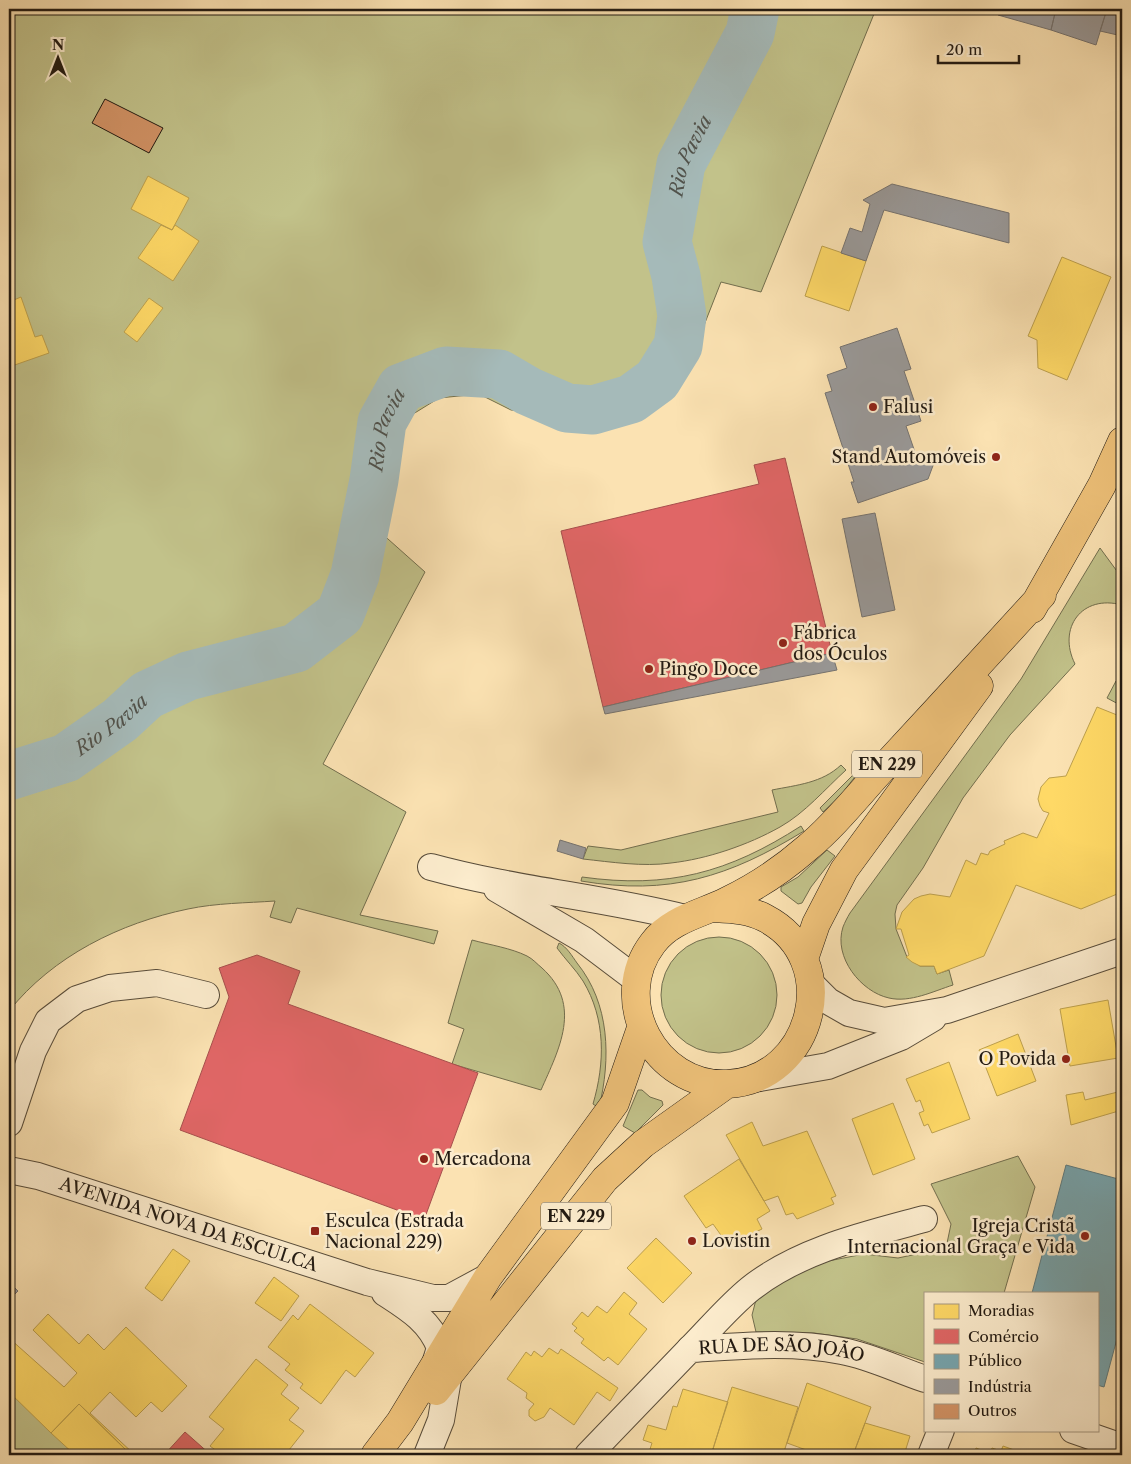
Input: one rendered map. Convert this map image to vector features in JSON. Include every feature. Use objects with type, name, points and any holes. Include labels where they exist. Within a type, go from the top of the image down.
[{"type":"main road","name":"EN 229","points":[[375,1455],[442,1369],[507,1304],[605,1179],[643,1144],[738,1082],[773,1068],[788,1055],[803,1034],[811,1009],[807,971],[816,924],[844,870],[932,751],[1042,595],[1102,485],[1122,441]]},
{"type":"main road","name":"EN 229","points":[[738,1082],[706,1082],[685,1075],[666,1063],[652,1047],[641,1028],[636,1004],[637,980],[642,960],[653,943],[667,928],[756,885],[809,847],[1042,595]]},
{"type":"main road","name":"EN 229","points":[[711,908],[739,909],[766,918],[788,936],[807,971]]},
{"type":"main road","name":"EN 229","points":[[390,1455],[442,1369],[488,1277],[615,1103],[641,1028]]},
{"type":"street","points":[[431,867],[484,881],[634,906],[685,918]]},
{"type":"street","points":[[484,881],[584,940],[637,980]]},
{"type":"street","points":[[807,971],[828,1001],[849,1013],[884,1021],[947,1010],[1122,951]]},
{"type":"street","points":[[9,1123],[33,1051],[48,1021],[77,999],[110,988],[157,983],[206,995]]},
{"type":"street","points":[[738,1082],[828,1066],[901,1037],[947,1010]]},
{"type":"street","name":"AVENIDA NOVA DA ESCULCA","points":[[9,1170],[38,1176],[367,1282],[433,1298],[449,1298],[488,1277]]},
{"type":"street","points":[[690,1349],[750,1289],[802,1258],[866,1234],[924,1220]]},
{"type":"street","name":"AVENIDA NOVA DA ESCULCA","points":[[367,1282],[422,1318],[436,1336],[440,1348],[442,1369]]},
{"type":"street","name":"RUA DE SÃO JOÃO","points":[[588,1455],[690,1349],[753,1345],[802,1345],[843,1351],[924,1379]]},
{"type":"street","points":[[442,1369],[442,1420],[449,1455]]},
{"type":"street","points":[[427,1455],[442,1420]]},
{"type":"street","points":[[931,1455],[940,1432]]},
{"type":"street","points":[[1079,1432],[1122,1447]]},
{"type":"green space","points":[[9,9],[876,9],[761,292],[721,282],[690,361],[657,399],[593,423],[556,414],[511,410],[479,394],[439,398],[405,419],[393,460],[379,531],[425,572],[323,764],[406,812],[360,915],[438,931],[434,944],[297,908],[291,923],[270,917],[275,901],[199,907],[138,923],[90,945],[67,958],[46,974],[9,1011]]},
{"type":"green space","points":[[1100,548],[1122,578],[1122,605],[1108,603],[1095,605],[1085,609],[1077,617],[1071,627],[1069,638],[1070,651],[1075,664],[1010,735],[963,798],[923,868],[897,905],[895,914],[896,929],[907,957],[920,966],[934,966],[937,974],[949,970],[953,985],[922,996],[905,999],[889,998],[869,989],[852,972],[842,950],[841,938],[846,920],[1021,679]]},
{"type":"green space","points":[[1122,678],[1122,706],[1107,698],[1116,681]]},
{"type":"green space","points":[[866,756],[870,757],[841,795],[823,812],[820,808],[852,776]]},
{"type":"green space","points":[[841,765],[846,770],[798,815],[768,834],[741,845],[713,855],[660,864],[627,864],[583,859],[588,846],[621,850],[778,812],[772,790],[817,780]]},
{"type":"green space","points":[[801,826],[804,831],[776,847],[724,871],[697,879],[670,884],[642,886],[581,881],[582,877],[642,881],[670,879],[696,874],[748,855]]},
{"type":"green space","points":[[827,850],[835,856],[811,887],[802,903],[798,904],[781,891],[781,887],[798,877]]},
{"type":"green space","points":[[719,937],[741,941],[751,946],[760,954],[768,963],[773,973],[777,995],[773,1017],[768,1027],[760,1036],[751,1044],[741,1049],[719,1053],[697,1049],[687,1044],[678,1036],[670,1027],[665,1017],[661,995],[665,973],[670,963],[678,954],[687,946],[697,941]]},
{"type":"green space","points":[[472,940],[521,953],[529,957],[554,982],[562,997],[564,1028],[555,1059],[541,1090],[452,1064],[464,1029],[448,1023]]},
{"type":"green space","points":[[559,943],[569,952],[588,979],[602,1014],[606,1051],[603,1089],[599,1108],[593,1104],[600,1073],[601,1057],[601,1041],[596,1010],[583,981],[557,948]]},
{"type":"green space","points":[[638,1090],[642,1090],[650,1097],[662,1101],[663,1105],[635,1133],[623,1126]]},
{"type":"green space","points":[[1018,1156],[1035,1187],[1004,1292],[924,1292],[924,1362],[857,1339],[814,1333],[756,1332],[752,1315],[757,1296],[818,1263],[864,1254],[898,1258],[946,1248],[951,1224],[931,1184]]},
{"type":"green space","points":[[9,1391],[76,1455],[9,1455]]},
{"type":"building: Moradias","points":[[148,176],[189,198],[172,230],[131,209]]},
{"type":"building: Moradias","points":[[161,225],[172,230],[175,225],[199,241],[173,281],[138,258]]},
{"type":"building: Moradias","points":[[822,246],[866,261],[849,311],[805,296]]},
{"type":"building: Moradias","points":[[1062,257],[1111,277],[1067,380],[1038,368],[1037,340],[1028,336]]},
{"type":"building: Moradias","points":[[21,297],[35,337],[42,335],[49,353],[9,367],[9,302]]},
{"type":"building: Moradias","points":[[149,298],[163,308],[137,342],[124,332]]},
{"type":"building: Moradias","points":[[1097,707],[1122,717],[1122,892],[1081,909],[1016,885],[984,956],[937,974],[934,966],[920,966],[912,962],[906,957],[909,955],[901,929],[896,929],[902,912],[914,899],[921,896],[930,894],[950,897],[966,860],[976,865],[981,853],[988,855],[990,851],[1005,844],[1004,841],[1023,833],[1037,838],[1049,813],[1043,811],[1040,806],[1038,799],[1041,787],[1049,778],[1066,776]]},
{"type":"building: Moradias","points":[[1108,1000],[1118,1058],[1070,1066],[1060,1009]]},
{"type":"building: Moradias","points":[[1018,1034],[1036,1081],[997,1096],[979,1050]]},
{"type":"building: Moradias","points":[[949,1062],[970,1119],[932,1133],[928,1124],[924,1126],[919,1113],[924,1111],[920,1100],[916,1102],[906,1079]]},
{"type":"building: Moradias","points":[[1122,1091],[1122,1110],[1071,1125],[1066,1095],[1083,1092],[1085,1100]]},
{"type":"building: Moradias","points":[[893,1103],[915,1159],[873,1175],[852,1119]]},
{"type":"building: Moradias","points":[[752,1122],[763,1146],[807,1131],[836,1196],[831,1198],[834,1204],[797,1219],[793,1213],[786,1215],[778,1196],[764,1201],[726,1135]]},
{"type":"building: Moradias","points":[[739,1159],[770,1211],[757,1219],[762,1229],[728,1245],[713,1224],[706,1228],[684,1196]]},
{"type":"building: Moradias","points":[[656,1238],[692,1273],[663,1303],[627,1268]]},
{"type":"building: Moradias","points":[[173,1249],[190,1261],[162,1301],[145,1288]]},
{"type":"building: Moradias","points":[[274,1277],[299,1296],[281,1321],[255,1303]]},
{"type":"building: Moradias","points":[[624,1292],[637,1303],[629,1314],[647,1329],[618,1365],[608,1357],[604,1361],[581,1343],[584,1339],[574,1331],[577,1328],[572,1324],[582,1312],[588,1317],[597,1306],[607,1313]]},
{"type":"building: Moradias","points":[[310,1304],[374,1353],[355,1377],[346,1370],[321,1404],[300,1388],[303,1384],[285,1370],[290,1364],[268,1347],[293,1315],[298,1320]]},
{"type":"building: Moradias","points":[[48,1314],[79,1344],[88,1334],[104,1350],[126,1327],[187,1386],[162,1412],[151,1402],[136,1417],[110,1392],[90,1413],[135,1455],[119,1455],[125,1449],[79,1404],[51,1433],[9,1392],[9,1338],[64,1387],[77,1373],[33,1330]]},
{"type":"building: Moradias","points":[[549,1348],[558,1354],[561,1349],[618,1388],[610,1401],[597,1392],[574,1425],[550,1408],[544,1417],[535,1421],[529,1416],[529,1410],[534,1404],[526,1398],[527,1393],[507,1379],[526,1352],[531,1356],[534,1351],[542,1357]]},
{"type":"building: Moradias","points":[[256,1359],[288,1385],[281,1394],[299,1408],[289,1420],[304,1431],[285,1455],[222,1455],[210,1446],[224,1429],[209,1417]]},
{"type":"building: Moradias","points":[[807,1383],[871,1407],[853,1455],[820,1455],[787,1443]]},
{"type":"building: Moradias","points":[[732,1387],[798,1407],[783,1455],[718,1455],[720,1451],[713,1449]]},
{"type":"building: Moradias","points":[[683,1389],[728,1402],[711,1455],[648,1455],[652,1443],[643,1440],[648,1425],[666,1430],[673,1406],[677,1407]]},
{"type":"building: Moradias","points":[[79,1404],[125,1449],[119,1455],[75,1455],[51,1433]]},
{"type":"building: Moradias","points":[[865,1423],[910,1436],[904,1455],[853,1455]]},
{"type":"building: Moradias","points":[[1003,1446],[1017,1451],[1016,1455],[960,1455],[962,1450],[974,1454],[976,1448],[990,1453],[992,1448],[1001,1451]]},
{"type":"building: Moradias","points":[[1017,1451],[1030,1455],[1016,1455]]},
{"type":"building: Comércio","points":[[785,458],[832,653],[603,707],[561,531],[759,484],[754,465]]},
{"type":"building: Comércio","points":[[257,955],[300,971],[288,1004],[478,1073],[424,1220],[180,1130],[229,997],[219,968]]},
{"type":"building: Comércio","points":[[185,1432],[211,1455],[164,1455]]},
{"type":"building: Público","name":"Igreja Cristã Internacional Graça e Vida","points":[[1066,1165],[1122,1180],[1122,1320],[1104,1387],[1098,1385],[1098,1292],[1032,1292]]},
{"type":"building: Indústria","points":[[1000,9],[1056,9],[1051,30],[998,15]]},
{"type":"building: Indústria","points":[[1056,9],[1107,9],[1096,45],[1051,30]]},
{"type":"building: Indústria","points":[[1107,9],[1122,9],[1122,36],[1100,31]]},
{"type":"building: Indústria","points":[[892,184],[1009,213],[1009,243],[884,210],[866,261],[841,253],[850,228],[862,232],[870,204],[863,200]]},
{"type":"building: Indústria","name":"Falusi","points":[[897,328],[911,369],[904,371],[921,421],[906,426],[918,461],[937,455],[928,479],[858,503],[851,482],[854,482],[825,393],[832,391],[827,375],[847,368],[840,347]]},
{"type":"building: Indústria","points":[[875,513],[895,610],[862,617],[842,519]]},
{"type":"building: Indústria","points":[[832,653],[837,670],[605,714],[603,707]]},
{"type":"building: Indústria","points":[[560,840],[586,848],[583,859],[557,851]]},
{"type":"building: Indústria","points":[[9,1282],[18,1291],[9,1300]]},
{"type":"building: Outros","points":[[105,99],[163,128],[149,153],[92,123]]},
{"type":"waterway","name":"Rio Pavia","points":[[9,776],[66,758],[120,720],[147,695],[188,676],[296,648],[340,614],[355,575],[374,480],[382,422],[401,388],[446,371],[499,374],[528,391],[567,408],[593,410],[631,399],[657,380],[678,346],[682,316],[676,276],[667,242],[681,164],[750,33],[755,9]]},
{"type":"place","name":"Falusi","points":[[873,407]]},
{"type":"place","name":"Stand Automóveis","points":[[996,457]]},
{"type":"place","name":"Fábrica dos Óculos","points":[[783,643]]},
{"type":"place","name":"Pingo Doce","points":[[649,669]]},
{"type":"place","name":"O Povida","points":[[1066,1059]]},
{"type":"place","name":"Mercadona","points":[[424,1159]]},
{"type":"place","name":"Esculca (Estrada Nacional 229)","points":[[315,1231]]},
{"type":"place","name":"Igreja Cristã Internacional Graça e Vida","points":[[1085,1236]]},
{"type":"place","name":"Lovistin","points":[[692,1241]]}]
